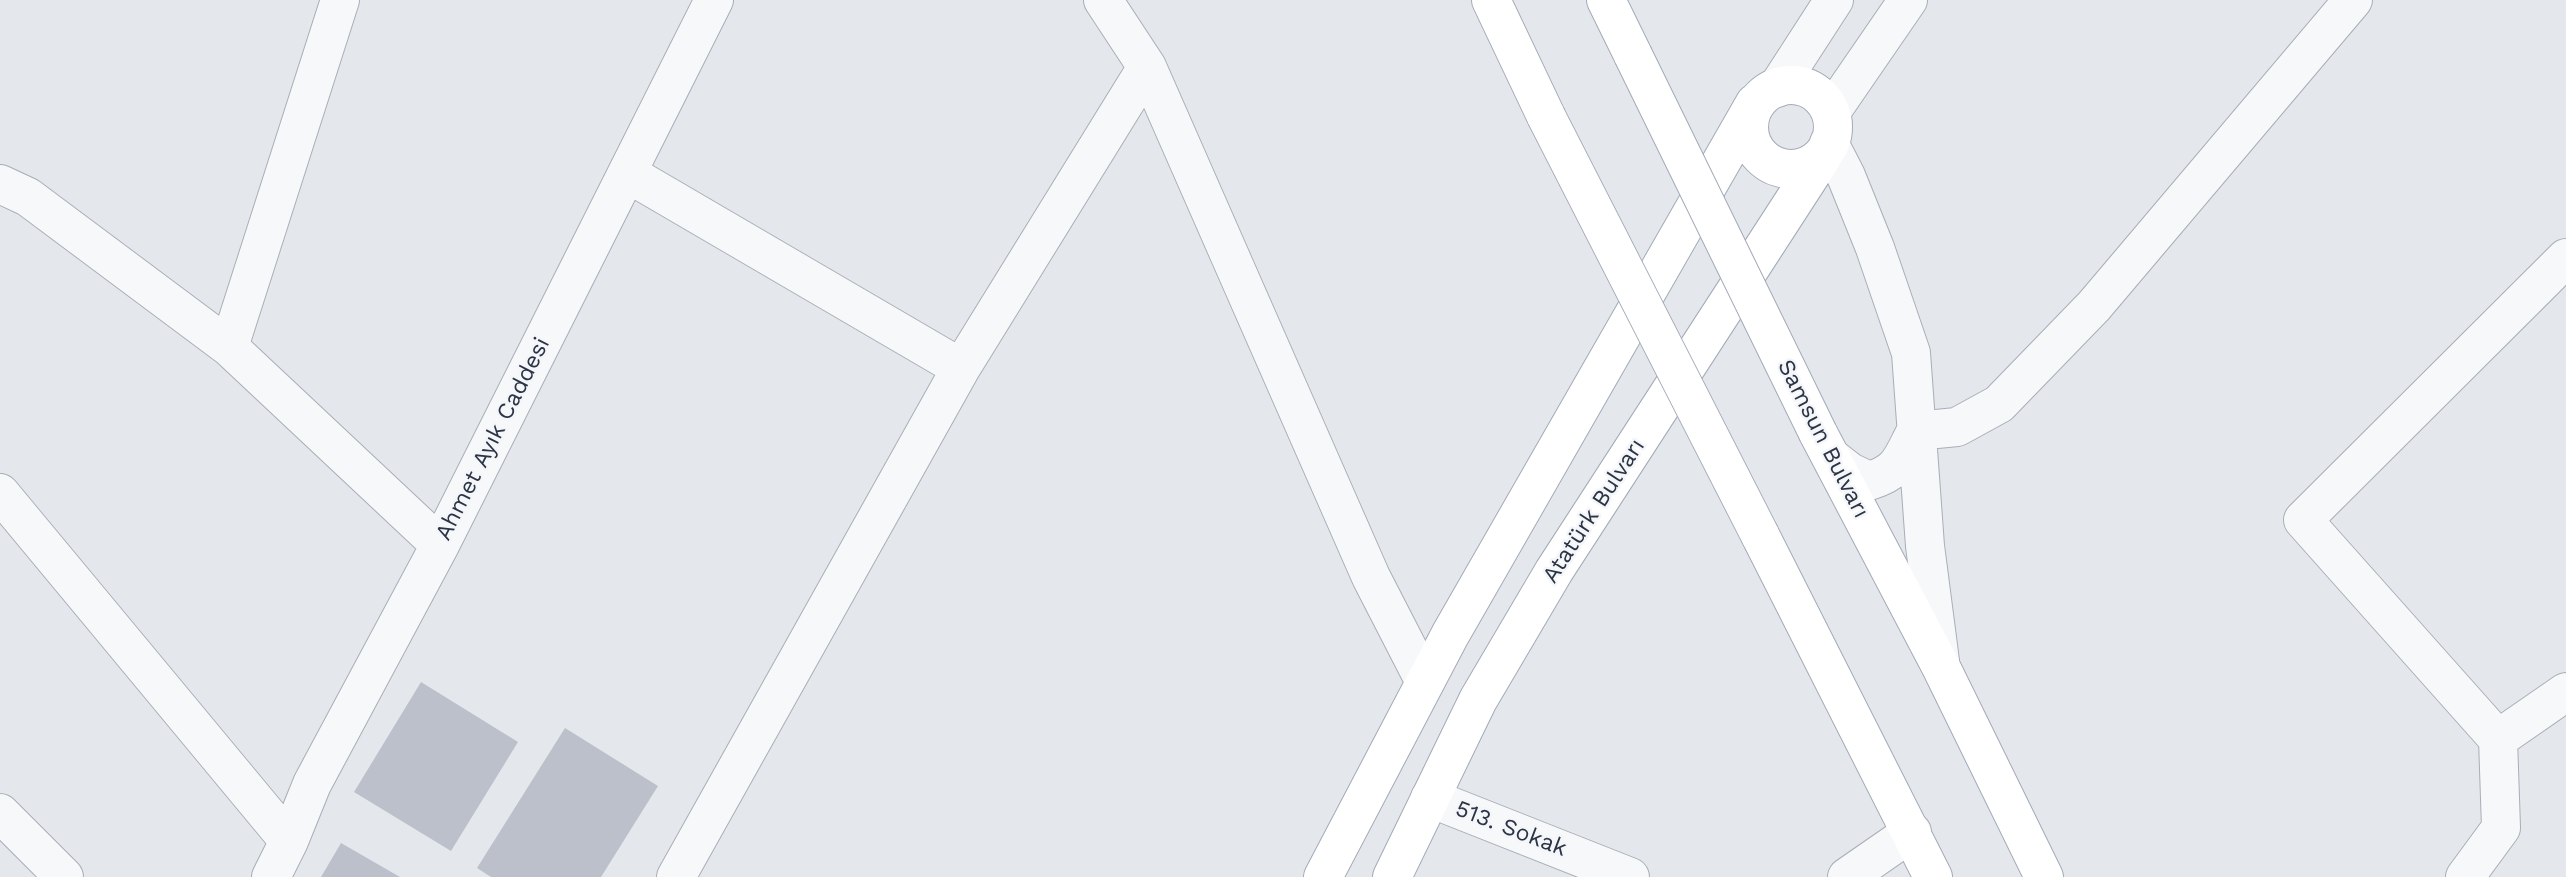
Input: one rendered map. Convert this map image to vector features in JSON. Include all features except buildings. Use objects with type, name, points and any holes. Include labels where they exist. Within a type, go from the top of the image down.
[{"type":"main road","points":[[1491,0],[1546,116],[1934,877]]},
{"type":"main road","name":"Samsun Bulvarı","points":[[1606,0],[1825,445],[1941,667],[2043,877]]},
{"type":"main road","points":[[1324,877],[1425,682],[1766,96],[1790,85],[1804,87],[1817,94],[1827,138],[1808,166],[1794,170],[1781,169],[1769,163],[1752,143],[1750,130],[1766,96]]},
{"type":"main road","name":"Atatürk Bulvarı","points":[[1392,877],[1478,700],[1554,571],[1827,138]]},
{"type":"street","points":[[229,347],[340,0]]},
{"type":"street","name":"Ahmet Ayık Caddesi","points":[[271,877],[312,784],[440,545],[714,0]]},
{"type":"street","points":[[1103,0],[1147,68],[1371,577],[1425,682]]},
{"type":"street","points":[[1766,96],[1834,0]]},
{"type":"street","points":[[1908,0],[1827,138],[1846,176],[1875,248],[1911,354],[1925,546],[1941,667]]},
{"type":"street","points":[[1916,431],[1957,427],[1999,404],[2094,306],[2353,0]]},
{"type":"street","points":[[676,877],[961,368],[1147,68]]},
{"type":"street","points":[[627,173],[961,368]]},
{"type":"street","points":[[0,184],[28,197],[229,347],[440,545]]},
{"type":"street","points":[[2465,877],[2501,828],[2498,739],[2302,520],[2566,258]]},
{"type":"street","points":[[1825,445],[1850,472],[1868,481],[1888,475],[1899,464],[1916,431]]},
{"type":"street","points":[[0,493],[289,841]]},
{"type":"street","points":[[2498,739],[2566,692]]},
{"type":"street","name":"513. Sokak","points":[[1430,798],[1611,872]]},
{"type":"street","points":[[0,813],[64,877]]},
{"type":"street","points":[[1847,877],[1912,832]]}]
